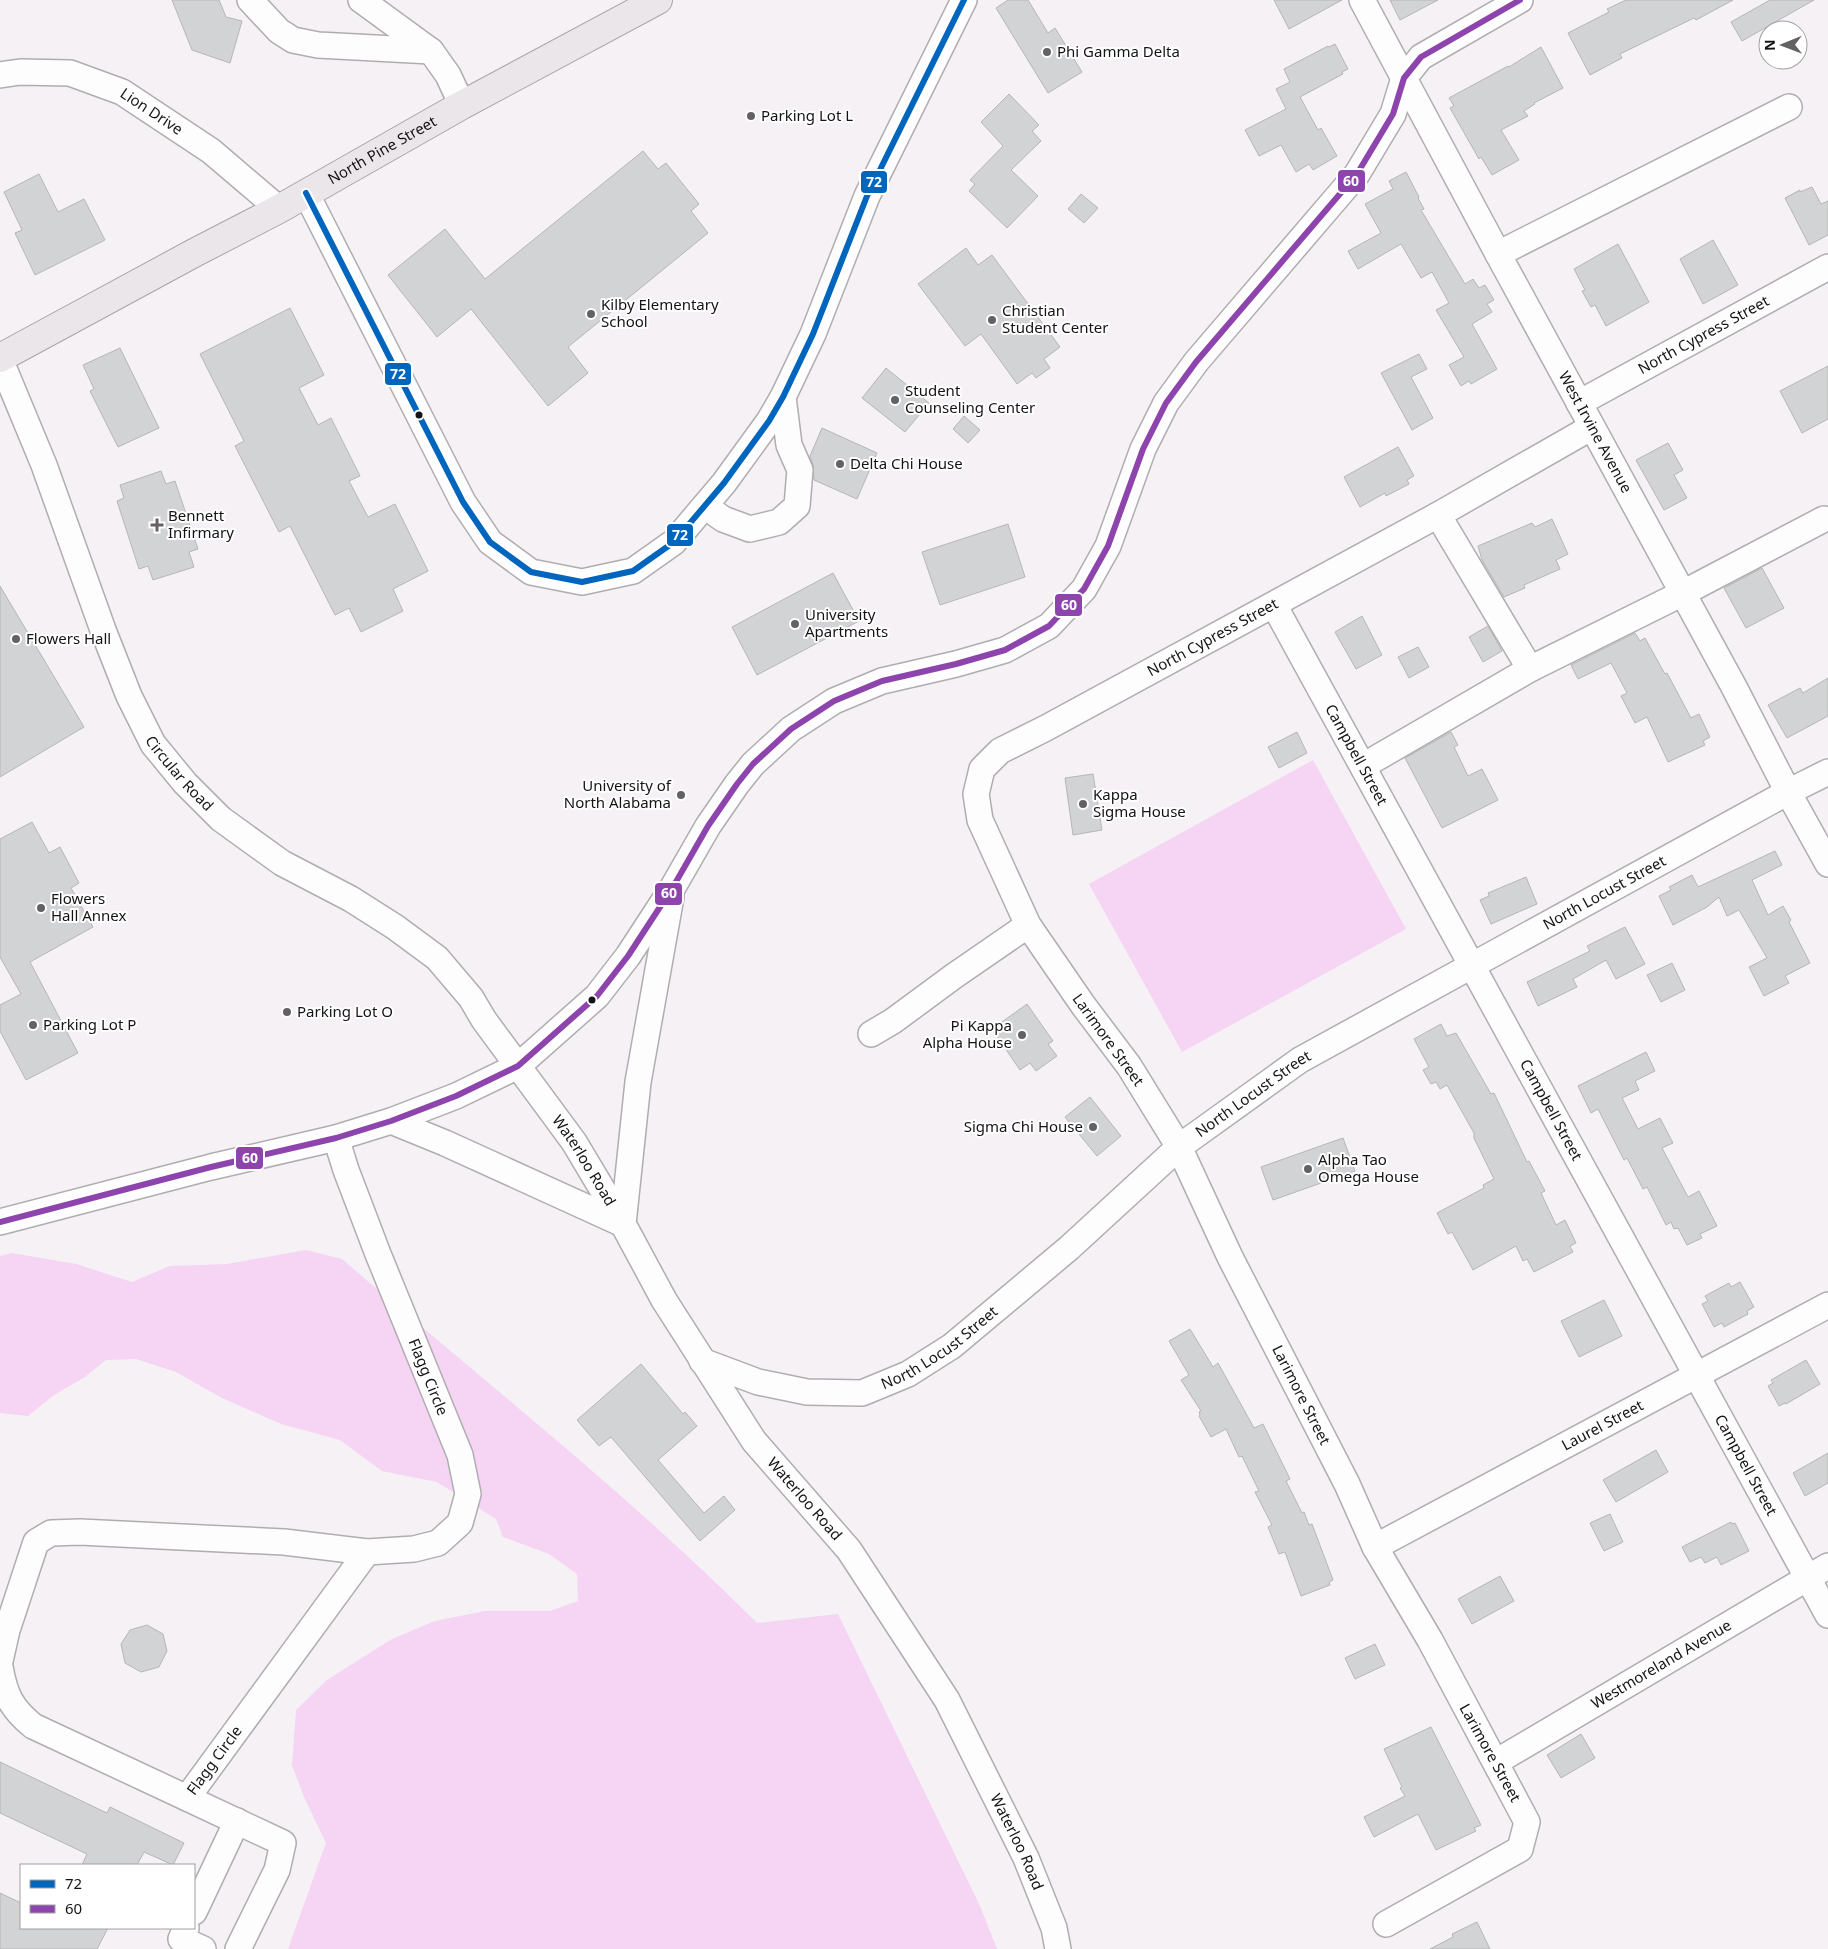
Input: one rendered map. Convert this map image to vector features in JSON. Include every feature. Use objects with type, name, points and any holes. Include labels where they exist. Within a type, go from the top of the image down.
[{"type":"main road","name":"North Pine Street","points":[[0,359],[279,209],[462,105],[658,0]]},
{"type":"street","points":[[250,0],[279,31],[293,40],[318,45],[431,51]]},
{"type":"street","points":[[361,0],[431,51],[448,75],[462,105]]},
{"type":"street","points":[[306,194],[463,502],[490,542],[532,572],[582,582],[633,571],[674,542],[724,483],[769,421],[783,397],[813,334],[867,196],[964,0]]},
{"type":"street","name":"West Irvine Avenue","points":[[1362,0],[1828,864]]},
{"type":"street","points":[[0,1222],[211,1167],[336,1138],[391,1121],[456,1096],[518,1066],[596,996],[628,956],[673,887],[708,826],[737,784],[753,764],[791,729],[834,701],[882,681],[956,664],[1005,650],[1049,626],[1084,589],[1108,546],[1143,449],[1166,403],[1196,362],[1357,174],[1392,114],[1404,78],[1420,57],[1520,0]]},
{"type":"street","name":"Lion Drive","points":[[0,75],[20,72],[70,73],[122,92],[212,151],[279,209]]},
{"type":"street","points":[[1498,254],[1789,107]]},
{"type":"street","name":"North Cypress Street","points":[[1579,403],[1828,267]]},
{"type":"street","name":"Circular Road","points":[[0,359],[44,465],[103,630],[129,696],[153,744],[185,784],[221,819],[282,863],[351,899],[395,927],[437,958],[471,998],[484,1020],[518,1066]]},
{"type":"street","points":[[705,506],[723,519],[750,529],[779,522],[798,506],[800,470],[789,445],[783,397]]},
{"type":"street","name":"North Cypress Street","points":[[1028,925],[980,820],[976,794],[982,769],[1000,751],[1064,719],[1274,605],[1438,515],[1592,427]]},
{"type":"street","points":[[1438,515],[1530,668]]},
{"type":"street","points":[[1363,766],[1530,668],[1683,593],[1824,520]]},
{"type":"street","name":"Campbell Street","points":[[1274,605],[1697,1375],[1818,1572],[1828,1614]]},
{"type":"street","name":"North Locust Street","points":[[702,1361],[758,1382],[807,1392],[862,1393],[908,1374],[952,1346],[1069,1248],[1179,1147],[1300,1060],[1472,964],[1828,772]]},
{"type":"street","points":[[391,1121],[445,1143],[623,1224],[638,1082],[673,887]]},
{"type":"street","points":[[871,1034],[893,1022],[954,976],[1028,925]]},
{"type":"street","name":"Larimore Street","points":[[1028,925],[1083,1006],[1129,1066],[1179,1147],[1230,1257],[1347,1484],[1375,1547],[1430,1640],[1527,1822],[1520,1849],[1386,1924]]},
{"type":"street","name":"Waterloo Road","points":[[518,1066],[574,1142],[623,1224],[664,1300],[754,1441],[849,1550],[947,1700],[1026,1858],[1054,1928],[1058,1949]]},
{"type":"street","name":"Flagg Circle","points":[[0,1661],[7,1630],[36,1542],[51,1534],[80,1532],[284,1542],[367,1552],[414,1549],[438,1543],[460,1523],[468,1494],[460,1455],[378,1254],[336,1138]]},
{"type":"street","name":"Laurel Street","points":[[1375,1547],[1828,1305]]},
{"type":"street","name":"Flagg Circle","points":[[0,1667],[5,1691],[20,1716],[33,1726],[187,1798],[367,1552]]},
{"type":"street","name":"Westmoreland Avenue","points":[[1496,1762],[1818,1572]]},
{"type":"street","points":[[187,1798],[283,1843],[278,1870],[238,1949]]},
{"type":"street","points":[[195,1910],[237,1821]]},
{"type":"street","points":[[179,1939],[203,1949]]},
{"type":"shaded area","points":[[1313,760],[1406,929],[1182,1052],[1089,884]]},
{"type":"shaded area","points":[[306,1250],[342,1259],[605,1482],[708,1575],[757,1623],[838,1614],[980,1906],[997,1949],[288,1949],[326,1843],[304,1797],[292,1765],[296,1710],[327,1680],[392,1639],[435,1621],[485,1611],[550,1611],[578,1601],[577,1574],[549,1554],[503,1537],[496,1519],[437,1482],[382,1471],[340,1440],[281,1424],[222,1398],[176,1372],[136,1359],[106,1360],[85,1377],[54,1395],[28,1416],[0,1413],[0,1256],[12,1253],[76,1264],[132,1282],[170,1266],[227,1264]]},
{"type":"building","points":[[172,0],[219,0],[226,17],[242,21],[230,63],[192,50]]},
{"type":"building","name":"Phi Gamma Delta","points":[[1008,0],[1028,0],[1048,33],[1055,28],[1082,72],[1048,93],[996,8]]},
{"type":"building","points":[[1274,0],[1342,0],[1289,29]]},
{"type":"building","points":[[1390,0],[1438,0],[1400,20]]},
{"type":"building","points":[[1626,0],[1733,0],[1696,20],[1694,18],[1620,54],[1622,58],[1590,75],[1568,33],[1609,12],[1607,9]]},
{"type":"building","points":[[1770,0],[1814,0],[1779,20],[1758,20],[1758,32],[1742,41],[1731,22]]},
{"type":"building","points":[[1335,44],[1348,69],[1342,72],[1343,74],[1300,97],[1318,130],[1321,128],[1337,156],[1313,170],[1309,164],[1296,172],[1281,145],[1259,156],[1245,130],[1286,109],[1276,89],[1290,82],[1284,69]]},
{"type":"building","points":[[1541,47],[1563,88],[1534,103],[1524,111],[1528,116],[1501,130],[1519,160],[1492,175],[1481,157],[1479,159],[1450,108],[1454,106],[1449,98],[1509,67]]},
{"type":"building","points":[[1009,94],[1039,125],[1032,131],[1041,141],[1011,170],[1038,196],[1007,228],[969,191],[975,184],[970,180],[1003,146],[981,122]]},
{"type":"building","points":[[643,151],[658,169],[666,163],[699,204],[691,211],[708,233],[568,347],[588,373],[548,406],[471,309],[437,337],[388,275],[445,229],[485,279]]},
{"type":"building","points":[[1406,172],[1424,209],[1421,210],[1465,284],[1473,279],[1479,288],[1485,285],[1494,300],[1487,304],[1492,312],[1472,324],[1497,369],[1471,384],[1469,381],[1461,386],[1449,365],[1464,357],[1436,310],[1449,303],[1432,272],[1421,278],[1401,244],[1358,269],[1348,251],[1381,233],[1365,204],[1393,189],[1389,181]]},
{"type":"building","points":[[39,174],[58,212],[84,199],[105,240],[35,275],[15,233],[22,230],[4,192]]},
{"type":"building","points":[[1812,187],[1821,204],[1828,201],[1828,235],[1809,245],[1785,198],[1800,190],[1800,192]]},
{"type":"building","points":[[1081,194],[1098,208],[1084,223],[1068,209]]},
{"type":"building","points":[[1713,240],[1738,285],[1703,304],[1680,259]]},
{"type":"building","points":[[1618,244],[1649,302],[1606,326],[1595,305],[1591,307],[1582,291],[1585,290],[1574,269]]},
{"type":"building","name":"Christian Student Center","points":[[966,248],[978,265],[992,255],[1060,347],[1044,359],[1050,368],[1036,378],[1032,373],[1017,384],[981,334],[965,346],[918,284]]},
{"type":"building","points":[[290,308],[324,375],[299,388],[318,425],[331,418],[360,476],[349,481],[368,517],[395,504],[428,571],[393,589],[403,611],[361,632],[349,608],[335,615],[290,526],[279,532],[235,446],[244,441],[200,354]]},
{"type":"building","points":[[120,348],[159,428],[118,447],[90,391],[94,389],[83,365]]},
{"type":"building","points":[[1419,354],[1427,369],[1411,377],[1433,418],[1412,430],[1381,373]]},
{"type":"building","points":[[1828,366],[1828,419],[1802,433],[1780,391]]},
{"type":"building","name":"Student Counseling Center","points":[[886,368],[929,403],[905,432],[862,398]]},
{"type":"building","points":[[964,416],[980,430],[968,443],[953,429]]},
{"type":"building","name":"Delta Chi House","points":[[822,428],[877,453],[857,499],[814,480],[810,456]]},
{"type":"building","points":[[1668,443],[1683,470],[1674,475],[1687,498],[1664,510],[1636,460]]},
{"type":"building","points":[[1398,447],[1414,476],[1407,480],[1409,484],[1386,496],[1385,493],[1360,507],[1344,477]]},
{"type":"building","name":"Bennett Infirmary","points":[[161,471],[166,484],[175,481],[198,549],[189,552],[194,567],[153,580],[148,566],[139,569],[117,501],[124,498],[120,485]]},
{"type":"building","points":[[1552,519],[1568,554],[1556,560],[1560,569],[1524,585],[1525,588],[1504,597],[1482,560],[1478,546],[1532,523],[1535,527]]},
{"type":"building","points":[[1008,524],[1025,577],[940,605],[922,552]]},
{"type":"building","points":[[1762,568],[1784,608],[1746,628],[1724,588]]},
{"type":"building","name":"University Apartments","points":[[833,573],[859,621],[757,675],[732,627]]},
{"type":"building","name":"Flowers Hall","points":[[0,586],[84,727],[0,777]]},
{"type":"building","points":[[1362,616],[1382,655],[1356,669],[1335,632]]},
{"type":"building","points":[[1488,626],[1502,651],[1483,662],[1469,637]]},
{"type":"building","points":[[1635,633],[1640,641],[1645,638],[1665,674],[1667,673],[1691,718],[1699,714],[1710,737],[1703,741],[1705,745],[1668,762],[1647,717],[1635,723],[1621,696],[1627,693],[1611,663],[1578,679],[1571,665]]},
{"type":"building","points":[[1418,647],[1429,667],[1409,678],[1398,657]]},
{"type":"building","points":[[1828,678],[1828,716],[1787,738],[1768,705],[1800,688],[1803,693]]},
{"type":"building","points":[[1297,732],[1307,753],[1279,768],[1268,747]]},
{"type":"building","points":[[1451,732],[1458,745],[1454,747],[1468,776],[1482,769],[1498,800],[1442,828],[1405,758]]},
{"type":"building","name":"Kappa Sigma House","points":[[1093,774],[1102,830],[1073,835],[1065,778]]},
{"type":"building","name":"Flowers Hall Annex","points":[[32,822],[49,853],[60,847],[79,883],[71,888],[93,927],[30,962],[78,1053],[26,1080],[0,1031],[0,1005],[21,994],[0,957],[0,839]]},
{"type":"building","points":[[1775,851],[1782,865],[1752,880],[1768,915],[1783,906],[1810,963],[1785,976],[1789,983],[1764,996],[1749,967],[1767,958],[1739,910],[1727,916],[1719,897],[1707,907],[1673,925],[1659,896],[1671,890],[1669,887],[1692,875],[1698,887]]},
{"type":"building","points":[[1526,877],[1537,904],[1491,924],[1480,900],[1489,896],[1488,893]]},
{"type":"building","points":[[1625,927],[1645,964],[1616,979],[1606,960],[1573,979],[1577,987],[1538,1006],[1527,982],[1590,951],[1587,946]]},
{"type":"building","points":[[1672,963],[1685,990],[1661,1002],[1647,975]]},
{"type":"building","name":"Pi Kappa Alpha House","points":[[1027,1004],[1053,1041],[1048,1044],[1057,1056],[1036,1071],[1030,1063],[1020,1070],[992,1029]]},
{"type":"building","points":[[1441,1024],[1447,1036],[1456,1033],[1491,1094],[1494,1093],[1527,1162],[1529,1161],[1545,1191],[1541,1193],[1556,1225],[1565,1220],[1576,1243],[1570,1246],[1573,1252],[1534,1272],[1527,1259],[1523,1261],[1516,1246],[1473,1270],[1452,1232],[1448,1234],[1437,1213],[1484,1188],[1483,1185],[1494,1179],[1474,1138],[1474,1133],[1447,1085],[1440,1089],[1436,1082],[1431,1084],[1423,1070],[1429,1067],[1414,1039]]},
{"type":"building","points":[[1646,1052],[1655,1071],[1635,1081],[1639,1090],[1622,1098],[1638,1129],[1660,1118],[1673,1143],[1662,1148],[1688,1197],[1699,1191],[1717,1226],[1700,1234],[1702,1238],[1687,1245],[1678,1228],[1674,1229],[1671,1222],[1666,1225],[1647,1187],[1643,1189],[1627,1158],[1624,1160],[1598,1109],[1591,1113],[1578,1086]]},
{"type":"building","name":"Sigma Chi House","points":[[1090,1097],[1121,1136],[1097,1156],[1065,1117]]},
{"type":"building","name":"Alpha Tao Omega House","points":[[1343,1138],[1355,1171],[1273,1200],[1261,1167]]},
{"type":"building","points":[[1740,1282],[1754,1307],[1747,1311],[1748,1314],[1724,1327],[1722,1323],[1714,1327],[1702,1304],[1708,1301],[1705,1296],[1729,1283],[1731,1287]]},
{"type":"building","points":[[1604,1300],[1622,1336],[1579,1357],[1561,1321]]},
{"type":"building","points":[[1190,1329],[1213,1367],[1218,1363],[1254,1428],[1263,1424],[1290,1479],[1286,1481],[1302,1513],[1304,1512],[1309,1525],[1312,1524],[1333,1580],[1329,1582],[1330,1585],[1301,1596],[1285,1552],[1279,1554],[1268,1527],[1272,1525],[1255,1492],[1259,1491],[1242,1456],[1239,1457],[1226,1429],[1211,1437],[1199,1416],[1201,1411],[1181,1380],[1189,1375],[1169,1341]]},
{"type":"building","points":[[1806,1360],[1820,1384],[1786,1404],[1779,1406],[1768,1386],[1773,1383],[1771,1380]]},
{"type":"building","points":[[641,1364],[683,1414],[685,1412],[697,1426],[658,1460],[704,1513],[724,1496],[735,1510],[700,1541],[611,1437],[599,1446],[577,1420]]},
{"type":"building","points":[[1656,1450],[1668,1472],[1616,1502],[1603,1480]]},
{"type":"building","points":[[1828,1453],[1828,1483],[1805,1496],[1793,1473]]},
{"type":"building","points":[[1610,1514],[1623,1542],[1604,1551],[1590,1523]]},
{"type":"building","points":[[1731,1522],[1732,1524],[1735,1523],[1749,1551],[1721,1565],[1717,1557],[1705,1563],[1701,1557],[1690,1562],[1682,1547]]},
{"type":"building","points":[[1500,1576],[1514,1601],[1472,1624],[1458,1599]]},
{"type":"building","points":[[147,1625],[163,1634],[167,1651],[159,1667],[141,1672],[125,1663],[121,1644],[130,1630]]},
{"type":"building","points":[[1375,1644],[1385,1665],[1355,1679],[1345,1658]]},
{"type":"building","points":[[1431,1727],[1481,1825],[1474,1828],[1476,1831],[1436,1850],[1418,1814],[1374,1837],[1364,1817],[1405,1796],[1384,1749]]},
{"type":"building","points":[[1581,1734],[1595,1758],[1561,1778],[1547,1755]]},
{"type":"building","points":[[0,1762],[107,1813],[110,1807],[184,1843],[174,1864],[144,1852],[138,1864],[82,1864],[87,1854],[0,1813]]},
{"type":"building","points":[[0,1893],[20,1903],[20,1929],[107,1929],[97,1949],[0,1949]]},
{"type":"building","points":[[1477,1922],[1490,1949],[1430,1949],[1453,1937],[1452,1934]]},
{"type":"transit line","name":"72","points":[[306,193],[463,502],[490,542],[531,572],[582,582],[633,571],[674,542],[724,483],[769,421],[783,397],[813,334],[867,196],[964,0]]},
{"type":"transit line","name":"60","points":[[0,1222],[211,1167],[336,1138],[391,1121],[456,1096],[518,1066],[597,996],[628,956],[673,887],[708,826],[737,784],[753,764],[791,729],[834,701],[882,681],[956,664],[1005,650],[1049,626],[1084,589],[1108,546],[1143,449],[1166,403],[1196,362],[1357,174],[1393,114],[1404,78],[1421,57],[1520,0]]},
{"type":"place","name":"Phi Gamma Delta","points":[[1047,52]]},
{"type":"place","name":"Parking Lot L","points":[[751,116]]},
{"type":"place","name":"Kilby Elementary School","points":[[591,314]]},
{"type":"place","name":"Christian Student Center","points":[[992,320]]},
{"type":"place","name":"Student Counseling Center","points":[[895,400]]},
{"type":"place","name":"Delta Chi House","points":[[840,464]]},
{"type":"place","name":"Bennett Infirmary","points":[[157,525]]},
{"type":"place","name":"University Apartments","points":[[795,624]]},
{"type":"place","name":"Flowers Hall","points":[[16,639]]},
{"type":"place","name":"University of North Alabama","points":[[681,795]]},
{"type":"place","name":"Kappa Sigma House","points":[[1083,804]]},
{"type":"place","name":"Flowers Hall Annex","points":[[41,908]]},
{"type":"place","name":"Parking Lot O","points":[[287,1012]]},
{"type":"place","name":"Parking Lot P","points":[[33,1025]]},
{"type":"place","name":"Pi Kappa Alpha House","points":[[1022,1035]]},
{"type":"place","name":"Sigma Chi House","points":[[1093,1127]]},
{"type":"place","name":"Alpha Tao Omega House","points":[[1308,1169]]}]
